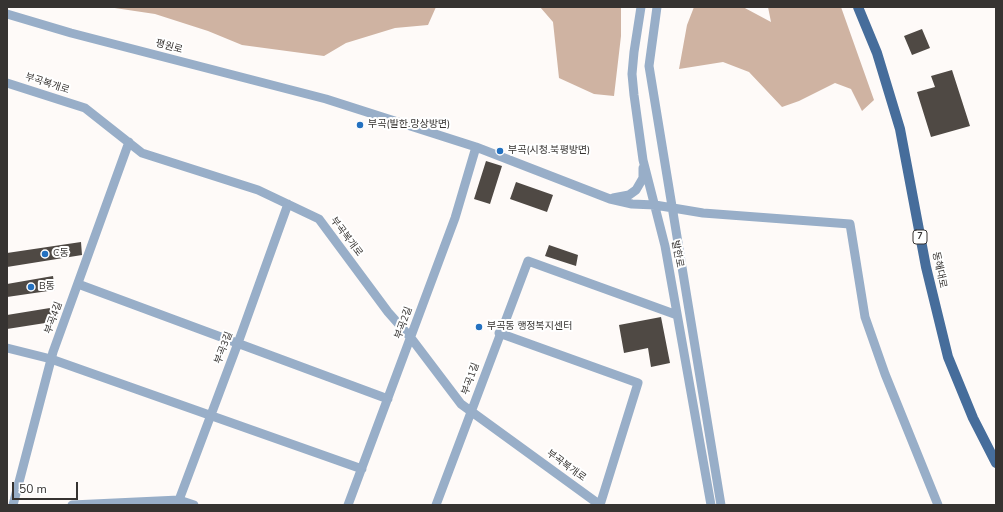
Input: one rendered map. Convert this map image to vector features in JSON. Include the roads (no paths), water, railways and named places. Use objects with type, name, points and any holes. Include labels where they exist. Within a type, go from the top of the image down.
[{"type":"main road","name":"동해대로","points":[[858,7],[877,53],[900,129],[926,267],[948,357],[973,418],[996,463]]},
{"type":"street","name":"발한로","points":[[641,7],[632,74],[643,160],[665,246],[711,505]]},
{"type":"street","name":"발한로","points":[[657,7],[649,66],[721,505]]},
{"type":"street","name":"평원로","points":[[7,14],[326,99],[476,147],[610,199],[632,204],[655,205],[703,213],[850,224],[865,317],[885,374],[938,505]]},
{"type":"street","name":"부곡복개로","points":[[7,83],[85,108],[142,153],[258,190],[319,219],[388,312],[411,338],[461,404],[600,505]]},
{"type":"street","name":"부곡4길","points":[[13,505],[51,359],[129,142]]},
{"type":"street","name":"부곡2길","points":[[348,505],[455,218],[476,147]]},
{"type":"street","points":[[610,199],[629,195],[636,190],[643,178],[643,160]]},
{"type":"street","name":"부곡3길","points":[[179,500],[288,204]]},
{"type":"street","name":"부곡1길","points":[[436,505],[499,333],[528,261],[677,315]]},
{"type":"street","points":[[78,284],[388,399]]},
{"type":"street","points":[[499,333],[638,383],[600,505]]},
{"type":"street","points":[[7,348],[51,359],[362,469]]},
{"type":"street","points":[[72,505],[179,500],[194,505]]},
{"type":"place","name":"부곡(발한.망상방면)","points":[[360,125]]},
{"type":"place","name":"부곡(시청.북평방면)","points":[[500,151]]},
{"type":"place","name":"C동","points":[[45,254]]},
{"type":"place","name":"B동","points":[[31,287]]},
{"type":"place","name":"부곡동 행정복지센터","points":[[479,327]]}]
